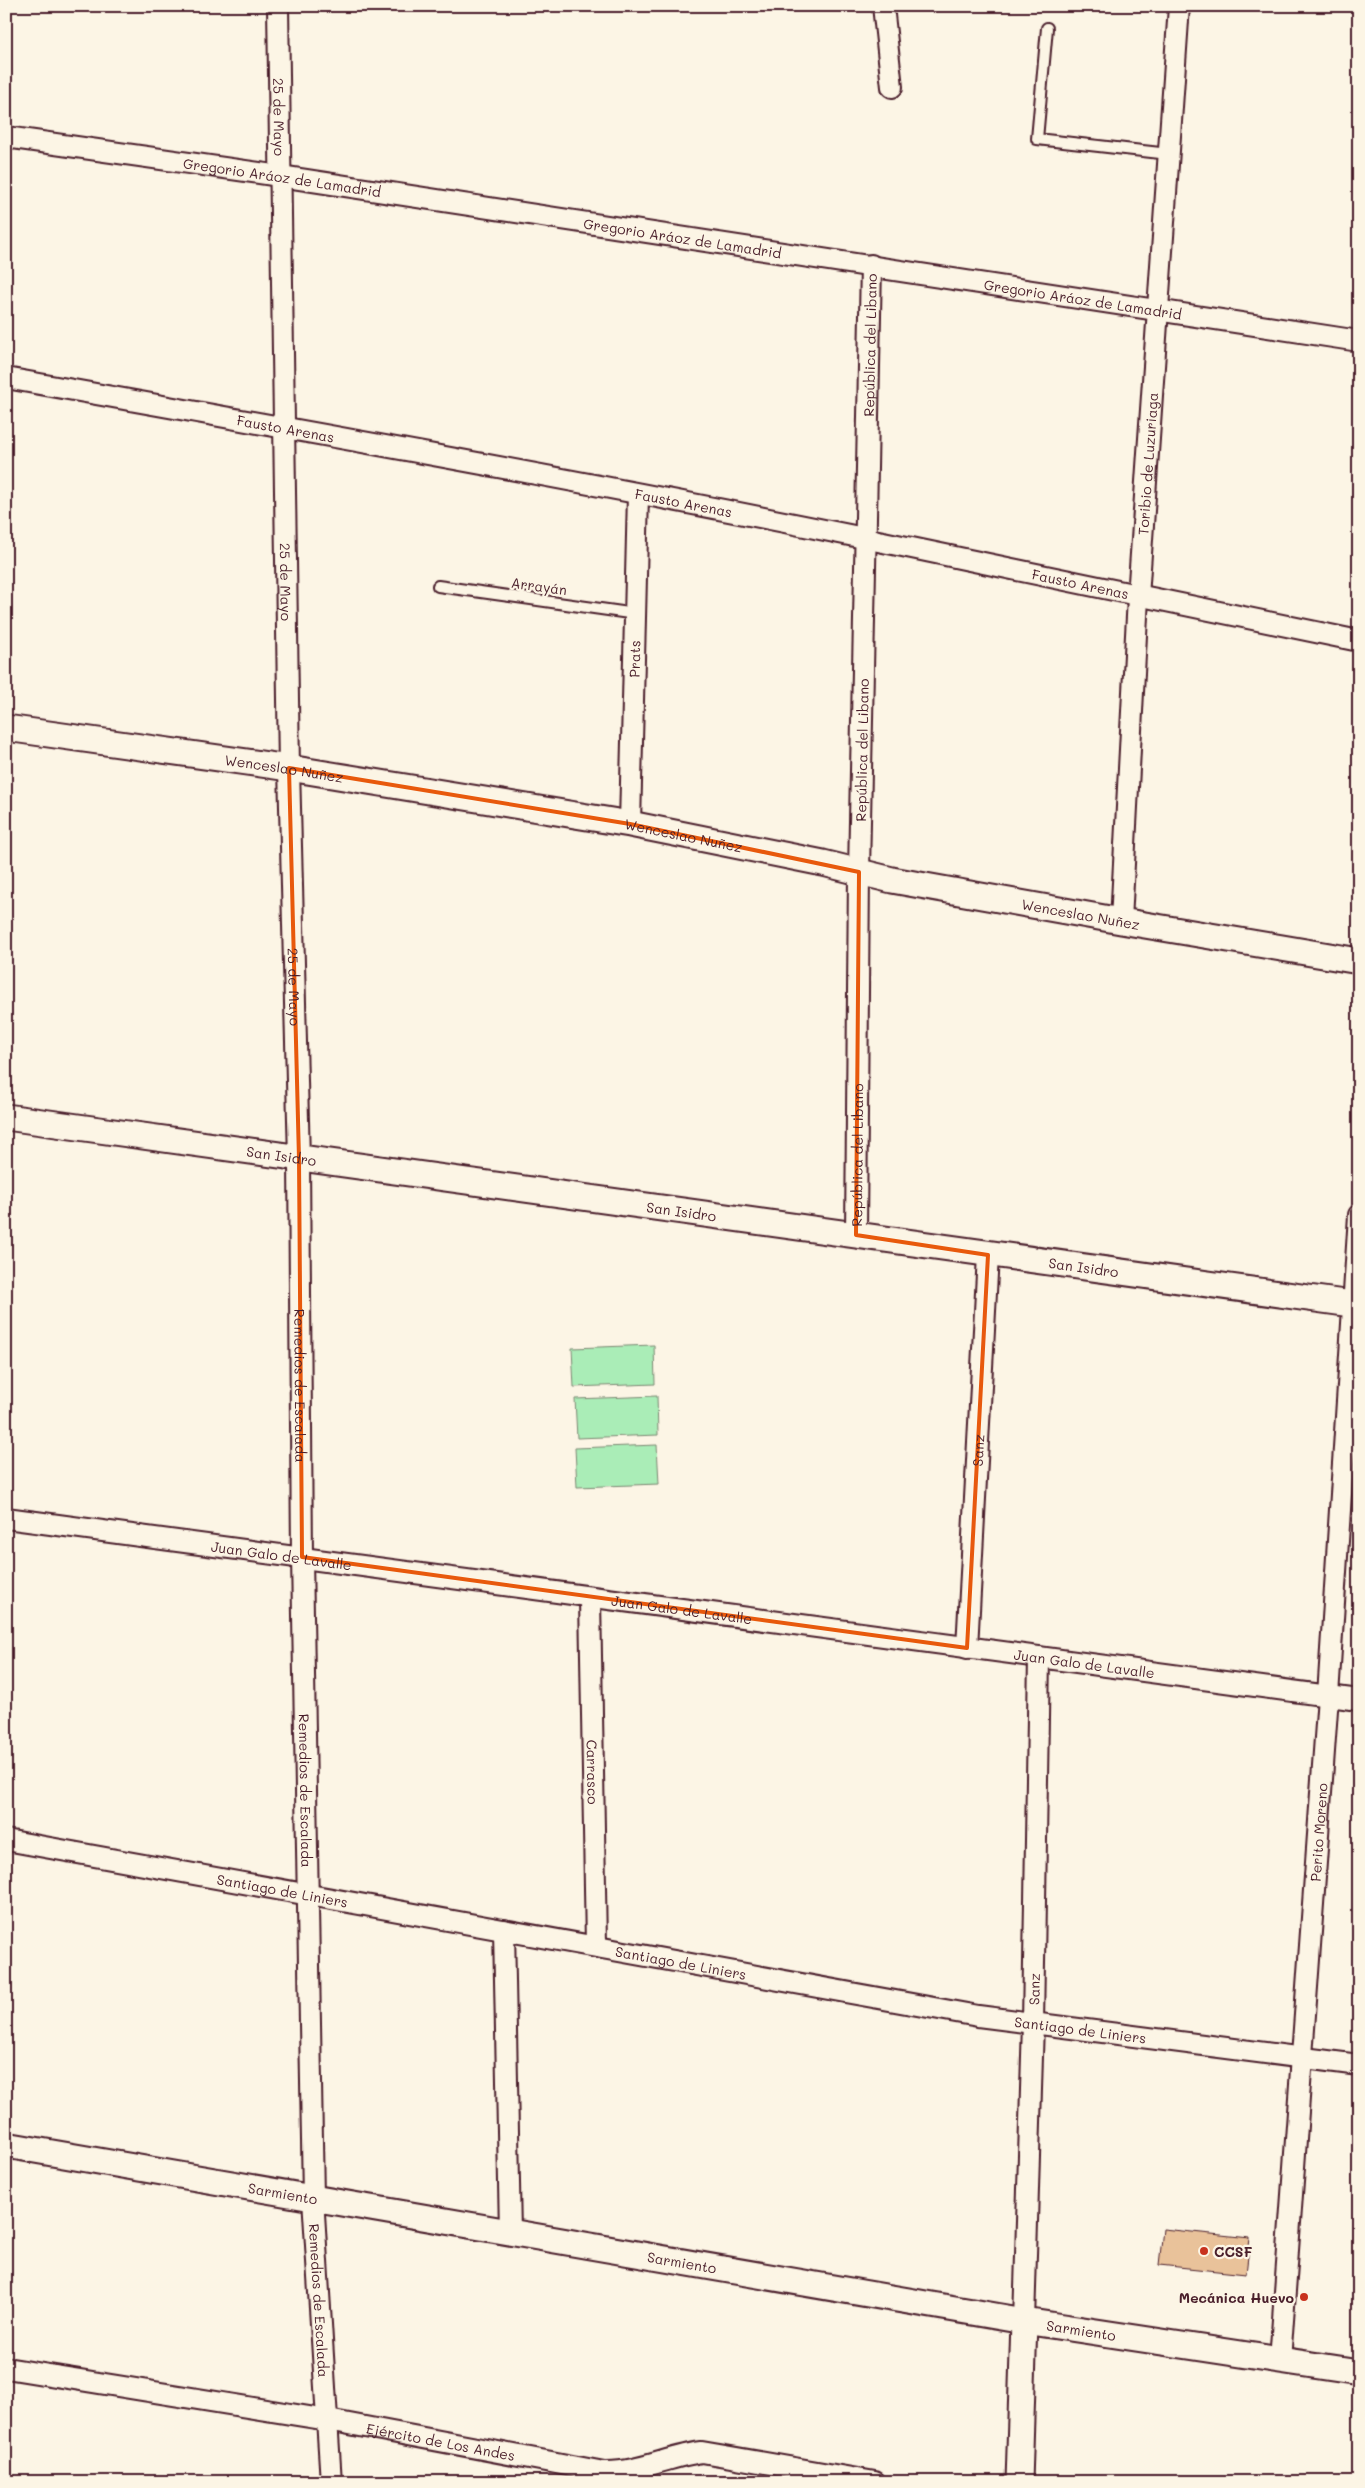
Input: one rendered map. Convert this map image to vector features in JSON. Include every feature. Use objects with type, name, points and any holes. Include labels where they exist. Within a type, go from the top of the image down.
[{"type":"street","name":"25 de Mayo","points":[[278,6],[289,768],[299,1159]]},
{"type":"street","points":[[883,6],[892,87]]},
{"type":"street","name":"Toribio de Luzuriaga","points":[[1121,922],[1138,596],[1179,6]]},
{"type":"street","name":"Gregorio Aráoz de Lamadrid","points":[[6,137],[280,176],[871,265],[1359,341]]},
{"type":"street","name":"República del Libano","points":[[856,1235],[864,538],[871,265]]},
{"type":"street","name":"Fausto Arenas","points":[[6,378],[285,427],[638,494],[864,538],[1138,596],[1359,640]]},
{"type":"street","name":"Prats","points":[[630,824],[638,494]]},
{"type":"street","name":"Wenceslao Nuñez","points":[[6,728],[289,768],[630,824],[859,872],[1121,922],[1359,961]]},
{"type":"street","name":"San Isidro","points":[[6,1117],[1356,1305]]},
{"type":"street","name":"Remedios de Escalada","points":[[299,1159],[302,1557],[313,2198],[331,2482]]},
{"type":"street","name":"Perito Moreno","points":[[1280,2361],[1356,1305],[1359,1215]]},
{"type":"street","name":"Sanz","points":[[967,1648],[988,1255]]},
{"type":"street","name":"Juan Galo de Lavalle","points":[[6,1518],[1359,1700]]},
{"type":"street","name":"Carrasco","points":[[590,1598],[596,1945]]},
{"type":"street","name":"Sanz","points":[[1024,2320],[1033,2023],[1039,1658]]},
{"type":"street","name":"Santiago de Liniers","points":[[6,1840],[309,1896],[596,1945],[978,2016],[1359,2065]]},
{"type":"street","points":[[504,1930],[510,2232]]},
{"type":"street","name":"Sarmiento","points":[[6,2145],[1024,2320],[1359,2372]]},
{"type":"street","points":[[1018,2482],[1024,2320]]},
{"type":"street","name":"Ejército de Los Andes","points":[[6,2368],[328,2420],[604,2472],[655,2472],[680,2455],[702,2452],[875,2482]]},
{"type":"lane","points":[[1047,28],[1037,139],[1169,154]]},
{"type":"lane","name":"Arrayán","points":[[438,586],[636,614]]},
{"type":"highlighted area","points":[[289,768],[630,824],[859,872],[856,1235],[988,1255],[967,1648],[302,1557],[299,1159]]},
{"type":"green space","points":[[654,1345],[655,1384],[574,1387],[572,1348]]},
{"type":"green space","points":[[657,1396],[658,1435],[577,1438],[575,1399]]},
{"type":"green space","points":[[657,1445],[659,1484],[577,1487],[575,1448]]},
{"type":"building","name":"CCSF","points":[[1163,2229],[1250,2238],[1246,2274],[1159,2265]]},
{"type":"place","name":"CCSF","points":[[1204,2251]]},
{"type":"place","name":"Mecánica Huevo","points":[[1304,2297]]}]
